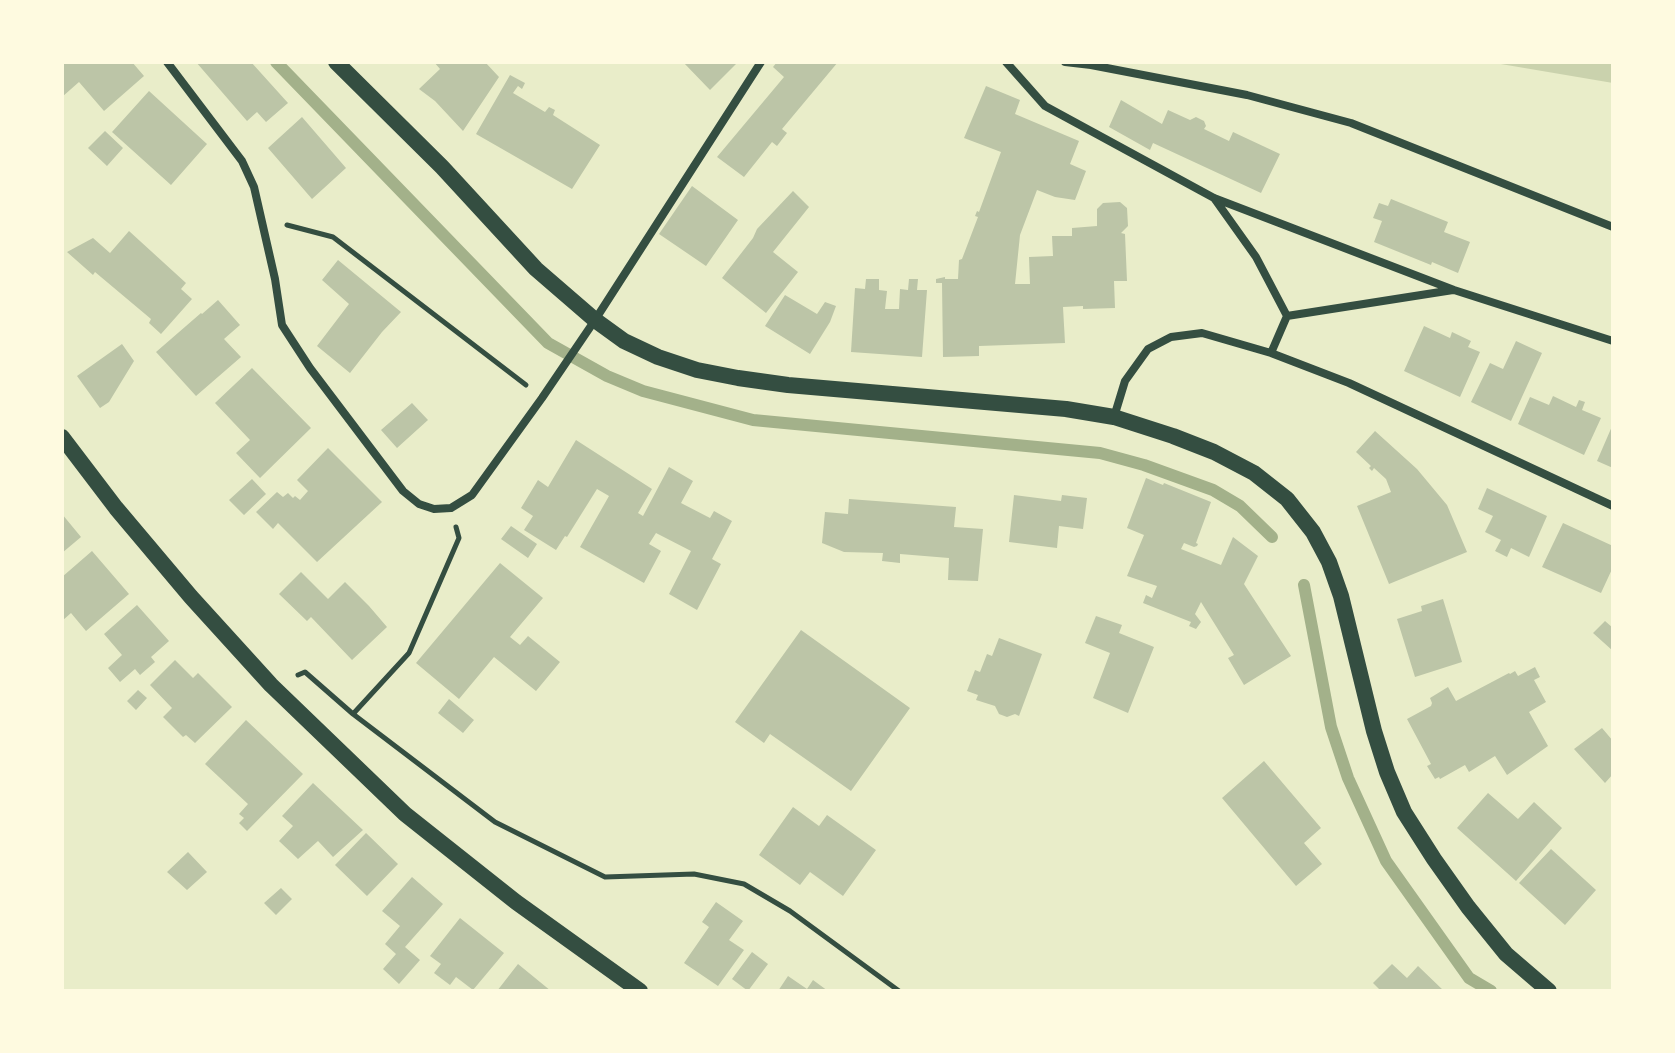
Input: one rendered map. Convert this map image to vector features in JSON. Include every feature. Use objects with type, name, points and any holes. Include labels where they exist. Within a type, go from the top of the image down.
[{"type":"main road","points":[[336,62],[442,167],[536,269],[624,341],[658,357],[697,370],[788,385],[1066,409],[1114,417],[1214,452],[1254,473],[1287,499],[1313,532],[1329,562],[1341,596],[1374,731],[1404,812],[1468,907],[1506,954],[1549,991]]},
{"type":"main road","points":[[62,437],[116,508],[191,597],[271,685],[405,814],[516,902],[640,991]]},
{"type":"street","points":[[167,62],[242,161],[254,187],[282,325],[303,358],[403,491],[419,504],[434,509],[451,508],[472,495],[595,320],[761,62]]},
{"type":"street","points":[[1006,62],[1045,106],[1214,198],[1454,290],[1613,341]]},
{"type":"street","points":[[1065,62],[1247,95],[1351,123],[1613,227]]},
{"type":"street","points":[[1214,198],[1256,257],[1287,316]]},
{"type":"street","points":[[1287,316],[1454,290]]},
{"type":"street","points":[[1271,353],[1287,316]]},
{"type":"street","points":[[1114,417],[1125,381],[1148,349],[1171,337],[1202,333],[1271,353],[1349,383],[1613,506]]},
{"type":"path","points":[[261,218],[333,237],[542,398]]},
{"type":"path","points":[[353,714],[409,653],[459,538],[451,508]]},
{"type":"path","points":[[271,685],[305,672],[353,714],[495,822],[605,877],[694,874],[744,884],[790,911],[899,991]]},
{"type":"green space","points":[[1489,62],[1613,62],[1613,83]]},
{"type":"building","points":[[62,62],[132,62],[144,76],[104,111],[79,82],[62,97]]},
{"type":"building","points":[[196,62],[251,62],[288,103],[266,122],[257,112],[247,121]]},
{"type":"building","points":[[434,62],[485,62],[499,77],[463,131],[419,89],[440,69]]},
{"type":"building","points":[[683,62],[738,62],[710,90]]},
{"type":"building","points":[[777,62],[838,62],[782,129],[787,133],[777,146],[772,142],[744,177],[717,157],[784,77],[773,67]]},
{"type":"building","points":[[510,75],[525,83],[522,89],[518,86],[513,93],[545,112],[549,107],[555,110],[553,115],[600,145],[572,189],[476,134]]},
{"type":"building","points":[[986,86],[1020,100],[1015,114],[1079,141],[1070,164],[1086,171],[1075,200],[1037,190],[1020,235],[1015,284],[1030,284],[1029,257],[1053,256],[1052,236],[1072,236],[1072,228],[1097,226],[1097,209],[1103,203],[1120,202],[1127,208],[1128,226],[1121,233],[1125,234],[1127,281],[1114,281],[1115,308],[1063,307],[1065,343],[979,346],[979,356],[943,357],[942,283],[936,283],[936,279],[958,279],[959,260],[962,259],[978,217],[975,216],[1001,152],[964,138]]},
{"type":"building","points":[[149,91],[207,144],[171,185],[112,132]]},
{"type":"building","points":[[1121,100],[1162,124],[1168,110],[1190,120],[1196,117],[1204,121],[1204,129],[1229,141],[1233,132],[1280,154],[1261,193],[1153,143],[1150,150],[1109,127]]},
{"type":"building","points":[[302,117],[346,168],[312,199],[268,148]]},
{"type":"building","points":[[105,131],[123,148],[107,166],[88,148]]},
{"type":"building","points":[[692,186],[738,220],[706,266],[659,234]]},
{"type":"building","points":[[793,191],[809,207],[773,252],[798,272],[766,313],[722,278],[757,229]]},
{"type":"building","points":[[1391,199],[1448,222],[1444,232],[1470,242],[1458,273],[1374,242],[1382,221],[1373,218],[1379,203],[1388,206]]},
{"type":"building","points":[[129,231],[186,283],[181,289],[192,299],[161,334],[149,323],[151,319],[67,252],[93,238],[110,253]]},
{"type":"building","points":[[338,260],[401,312],[350,373],[317,346],[349,304],[322,280]]},
{"type":"building","points":[[866,279],[879,279],[879,290],[887,291],[885,309],[899,309],[900,289],[908,290],[909,279],[918,279],[917,290],[927,290],[922,357],[851,352],[855,288],[865,289]]},
{"type":"building","points":[[785,295],[817,314],[825,302],[836,306],[810,354],[765,326]]},
{"type":"building","points":[[218,300],[240,325],[224,339],[241,357],[196,396],[156,352]]},
{"type":"building","points":[[1424,326],[1450,338],[1452,332],[1471,341],[1468,347],[1480,352],[1460,397],[1404,371]]},
{"type":"building","points":[[1516,341],[1542,353],[1511,421],[1471,402],[1490,363],[1503,369]]},
{"type":"building","points":[[122,344],[134,361],[109,402],[100,408],[77,376]]},
{"type":"building","points":[[252,368],[311,428],[260,478],[236,453],[250,440],[215,403]]},
{"type":"building","points":[[1553,396],[1576,407],[1579,400],[1585,402],[1582,410],[1601,418],[1584,455],[1518,424],[1530,397],[1549,405]]},
{"type":"building","points":[[412,403],[428,420],[397,448],[381,430]]},
{"type":"building","points":[[1613,424],[1613,468],[1597,461]]},
{"type":"building","points":[[1375,431],[1417,469],[1447,505],[1467,552],[1389,584],[1357,506],[1391,492],[1386,479],[1374,468],[1372,471],[1371,466],[1356,452]]},
{"type":"building","points":[[576,440],[652,489],[638,513],[643,516],[669,467],[693,481],[681,503],[710,518],[714,511],[732,521],[712,559],[721,564],[697,610],[669,594],[691,551],[656,533],[649,544],[661,551],[644,583],[580,547],[609,496],[597,489],[556,550],[524,530],[533,516],[521,508],[538,480],[548,487]]},
{"type":"building","points":[[328,448],[382,502],[317,562],[278,523],[273,529],[256,512],[277,492],[283,497],[288,493],[300,500],[308,491],[297,480]]},
{"type":"building","points":[[1146,478],[1211,502],[1197,546],[1184,543],[1181,549],[1221,565],[1233,537],[1258,556],[1244,584],[1291,656],[1244,685],[1228,658],[1234,655],[1201,602],[1195,614],[1201,622],[1196,629],[1189,626],[1191,622],[1143,603],[1146,595],[1152,598],[1157,586],[1127,576],[1144,535],[1127,528]]},
{"type":"building","points":[[252,479],[266,494],[244,515],[229,500]]},
{"type":"building","points":[[1487,488],[1547,516],[1529,557],[1511,548],[1507,557],[1495,551],[1501,540],[1485,532],[1493,516],[1478,509]]},
{"type":"building","points":[[1014,495],[1061,501],[1062,495],[1087,498],[1083,529],[1059,526],[1057,548],[1009,542]]},
{"type":"building","points":[[849,499],[956,507],[954,527],[983,529],[978,581],[948,580],[949,558],[900,554],[900,563],[882,561],[883,553],[844,552],[822,543],[825,512],[848,514]]},
{"type":"building","points":[[62,514],[81,537],[62,553]]},
{"type":"building","points":[[1563,523],[1613,546],[1613,567],[1601,593],[1542,567]]},
{"type":"building","points":[[511,526],[537,544],[528,558],[501,539]]},
{"type":"building","points":[[92,551],[129,594],[86,631],[71,613],[62,621],[62,577]]},
{"type":"building","points":[[500,563],[543,598],[510,637],[520,645],[528,636],[560,662],[536,691],[494,657],[459,699],[416,663]]},
{"type":"building","points":[[301,572],[328,599],[345,582],[387,627],[352,660],[311,617],[307,621],[279,594]]},
{"type":"building","points":[[1443,599],[1462,662],[1415,677],[1397,619],[1422,611],[1421,606]]},
{"type":"building","points":[[137,605],[169,641],[151,657],[155,662],[140,675],[135,669],[120,682],[108,668],[122,655],[104,634]]},
{"type":"building","points":[[1096,616],[1122,625],[1119,633],[1154,647],[1128,713],[1093,698],[1110,653],[1085,643]]},
{"type":"building","points":[[1605,621],[1613,628],[1613,651],[1593,633]]},
{"type":"building","points":[[801,630],[910,708],[851,791],[770,734],[764,743],[735,722]]},
{"type":"building","points":[[999,638],[1042,654],[1019,716],[999,714],[995,706],[976,700],[978,695],[967,691],[975,670],[980,672],[987,654],[992,656]]},
{"type":"building","points":[[175,660],[193,678],[198,673],[232,707],[195,743],[186,735],[183,737],[163,717],[172,708],[150,685]]},
{"type":"building","points":[[1535,667],[1540,677],[1534,680],[1546,702],[1529,712],[1548,746],[1507,775],[1495,756],[1469,772],[1465,765],[1435,779],[1427,766],[1431,764],[1407,719],[1431,706],[1430,698],[1448,687],[1456,701],[1509,673],[1515,671],[1518,676]]},
{"type":"building","points":[[138,690],[147,698],[136,710],[127,701]]},
{"type":"building","points":[[449,699],[474,720],[463,733],[438,713]]},
{"type":"building","points":[[246,720],[303,774],[247,831],[239,823],[244,818],[239,814],[248,804],[205,764]]},
{"type":"building","points":[[1602,728],[1613,741],[1613,774],[1605,783],[1574,749]]},
{"type":"building","points":[[1264,761],[1321,828],[1304,843],[1322,864],[1296,886],[1222,798]]},
{"type":"building","points":[[313,783],[363,830],[333,857],[318,841],[298,859],[279,841],[293,826],[282,816]]},
{"type":"building","points":[[1488,793],[1518,819],[1534,802],[1562,828],[1516,881],[1457,828]]},
{"type":"building","points":[[793,807],[819,826],[827,815],[876,850],[843,896],[810,872],[800,885],[759,855]]},
{"type":"building","points":[[366,833],[398,864],[367,896],[335,865]]},
{"type":"building","points":[[1551,849],[1596,890],[1565,925],[1519,883]]},
{"type":"building","points":[[188,852],[207,872],[187,890],[167,872]]},
{"type":"building","points":[[412,877],[443,904],[405,947],[420,960],[399,984],[383,969],[396,954],[385,944],[400,926],[382,911]]},
{"type":"building","points":[[281,888],[292,899],[276,915],[264,903]]},
{"type":"building","points":[[716,902],[743,921],[729,940],[744,950],[718,986],[684,963],[709,927],[702,922]]},
{"type":"building","points":[[460,918],[504,953],[473,990],[456,977],[450,985],[434,973],[441,964],[430,956]]},
{"type":"building","points":[[752,952],[768,964],[748,991],[732,979]]},
{"type":"building","points":[[518,964],[551,991],[497,991]]},
{"type":"building","points":[[1392,964],[1407,978],[1418,966],[1444,991],[1381,991],[1373,983]]},
{"type":"building","points":[[788,976],[807,989],[813,980],[828,991],[778,991]]},
{"type":"waterway","points":[[276,62],[548,343],[607,376],[643,391],[753,420],[1100,453],[1213,490],[1240,506],[1272,537]]},
{"type":"waterway","points":[[1304,585],[1331,727],[1348,778],[1386,861],[1469,978],[1491,991]]}]
